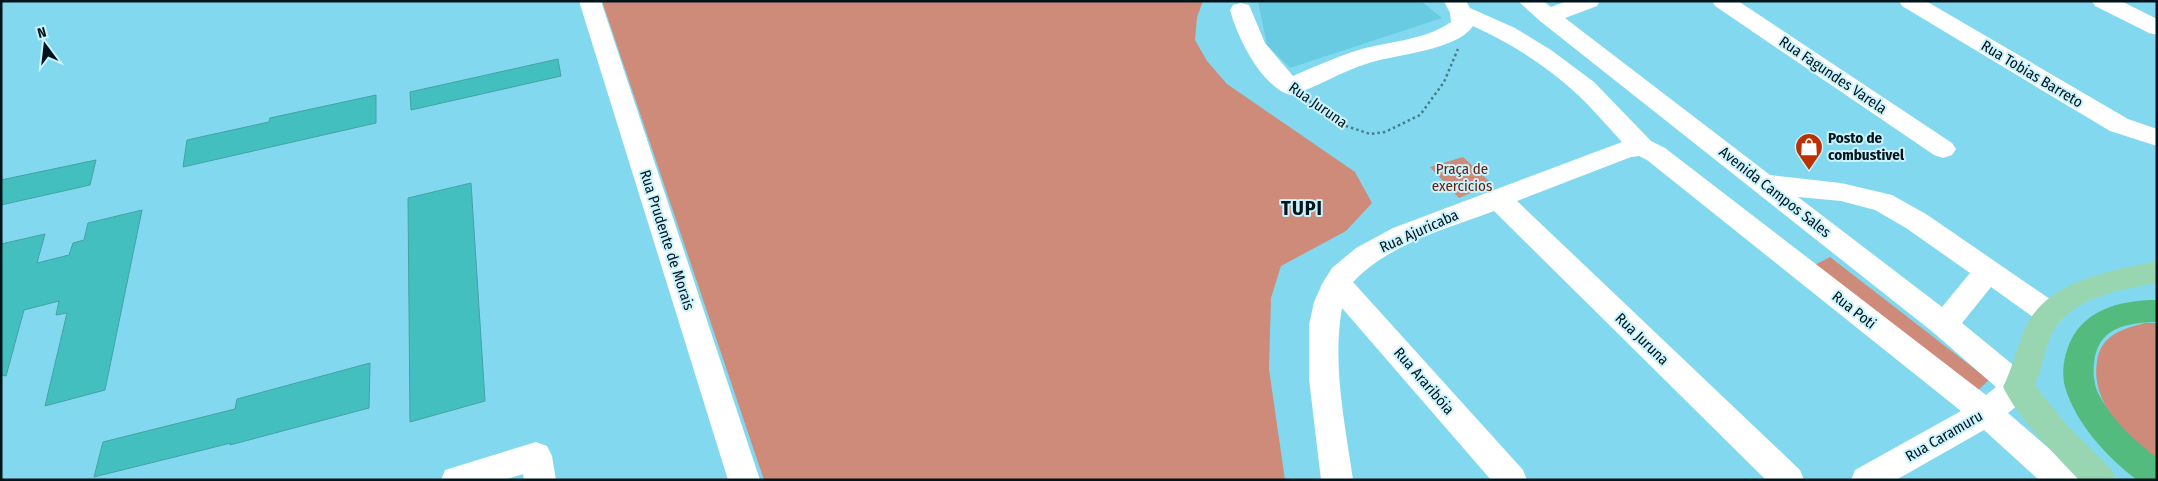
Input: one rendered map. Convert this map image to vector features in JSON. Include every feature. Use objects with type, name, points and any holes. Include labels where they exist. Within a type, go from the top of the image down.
[{"type":"highway","points":[[2157,311],[2134,312],[2110,318],[2093,328],[2082,345],[2078,378],[2084,397],[2103,426],[2133,457],[2157,476]]},
{"type":"main road","points":[[2100,480],[2054,432],[2018,388],[2027,373],[2041,326],[2050,314],[2063,303],[2095,287],[2157,272]]},
{"type":"street","name":"Rua Prudente de Morais","points":[[590,1],[744,480]]},
{"type":"street","points":[[1538,9],[1589,1]]},
{"type":"street","name":"Rua Fagundes Varela","points":[[1723,1],[1943,149]]},
{"type":"street","name":"Rua Tobias Barreto","points":[[1910,1],[2119,125],[2157,138]]},
{"type":"street","points":[[2103,1],[2157,28]]},
{"type":"street","name":"Avenida Campos Sales","points":[[1538,9],[1944,325],[2018,388]]},
{"type":"street","name":"Rua Juruna","points":[[1241,10],[1249,37],[1256,49],[1290,87]]},
{"type":"street","points":[[1290,87],[1352,60],[1446,36],[1460,14]]},
{"type":"street","name":"Rua Poti","points":[[1460,14],[1507,33],[1543,54],[1585,88],[1642,147],[1656,154],[1986,413],[2062,480]]},
{"type":"street","name":"Rua Ajuricaba","points":[[1337,480],[1321,352],[1325,314],[1330,294],[1349,269],[1370,252],[1403,235],[1627,149],[1642,147]]},
{"type":"street","points":[[1765,184],[1841,192],[1883,202],[1916,221],[2050,314]]},
{"type":"street","name":"Rua Juruna","points":[[1497,198],[1788,480]]},
{"type":"street","points":[[1944,325],[1988,271]]},
{"type":"street","name":"Rua Araribóia","points":[[1337,283],[1511,480]]},
{"type":"street","name":"Rua Caramuru","points":[[1867,480],[1986,413],[2018,388]]},
{"type":"street","points":[[457,480],[538,468]]},
{"type":"path","name":"Rua Juruna","points":[[1290,87],[1343,125],[1370,134],[1385,132],[1420,115],[1439,89],[1464,38],[1460,14]]},
{"type":"shaded area","points":[[1258,1],[1421,1],[1442,18],[1290,68],[1267,45]]},
{"type":"green space","points":[[602,1],[1203,1],[1197,17],[1195,40],[1207,61],[1227,84],[1355,172],[1372,203],[1346,231],[1281,266],[1271,298],[1269,369],[1285,480],[764,480]]},
{"type":"green space","name":"Praça de exercicios","points":[[1463,157],[1492,184],[1459,198],[1430,167]]},
{"type":"green space","points":[[1830,257],[1989,380],[1974,394],[1811,267]]},
{"type":"green space","points":[[2145,323],[2157,323],[2157,463],[2123,430],[2114,418],[2099,392],[2096,377],[2099,352],[2108,339],[2114,334]]},
{"type":"building","points":[[558,59],[561,76],[411,110],[410,92]]},
{"type":"building","points":[[376,95],[376,123],[183,167],[187,140],[269,122],[270,118]]},
{"type":"building","points":[[96,160],[90,185],[1,205],[1,180]]},
{"type":"building","points":[[471,183],[485,401],[410,422],[408,198]]},
{"type":"building","points":[[142,210],[105,390],[45,406],[67,313],[56,315],[59,301],[24,310],[6,376],[1,375],[1,244],[45,234],[37,263],[69,255],[73,243],[84,240],[88,223]]},
{"type":"building","points":[[370,363],[369,408],[230,445],[231,443],[94,477],[103,442],[235,409],[237,399]]},
{"type":"place","name":"Posto de combustivel","points":[[1809,171]]},
{"type":"district","name":"TUPI","points":[[1302,208]]}]
